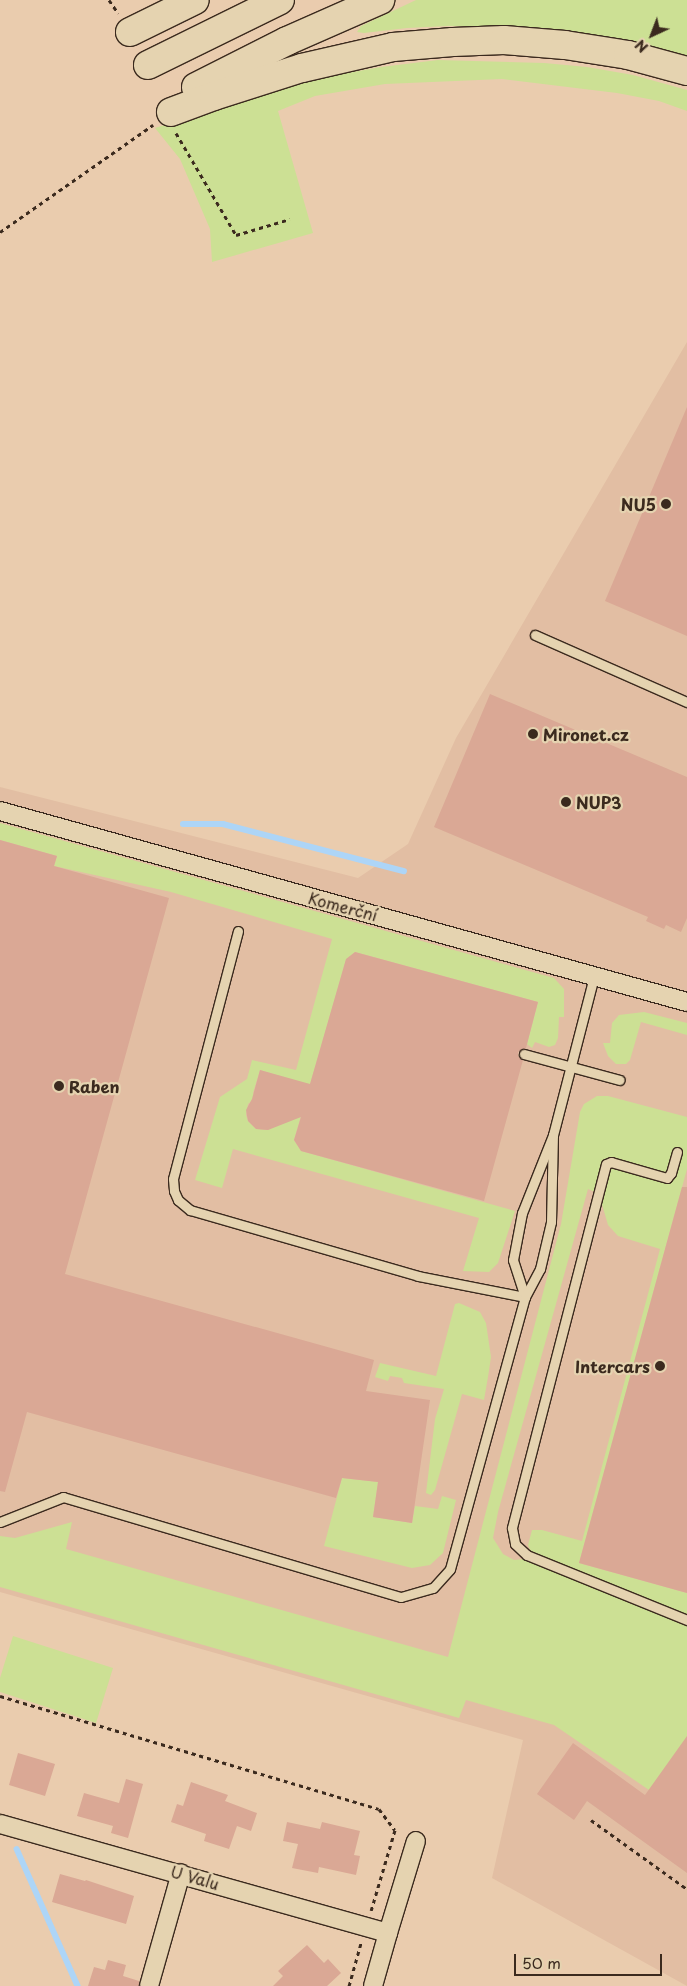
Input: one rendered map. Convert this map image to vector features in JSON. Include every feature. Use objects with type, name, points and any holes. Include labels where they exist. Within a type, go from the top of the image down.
[{"type":"highway","points":[[130,32],[195,0]]},
{"type":"highway","points":[[148,65],[280,0]]},
{"type":"highway","points":[[167,111],[287,41],[380,0]]},
{"type":"highway","points":[[167,111],[302,68],[393,47],[453,42],[504,40],[565,45],[628,55],[687,71]]},
{"type":"street","name":"Komerční","points":[[0,811],[687,1002]]},
{"type":"street","name":"U Valu","points":[[0,1824],[181,1873],[388,1933]]},
{"type":"street","points":[[373,1986],[416,1841]]},
{"type":"street","points":[[149,1986],[181,1873]]},
{"type":"lane","points":[[535,635],[687,702]]},
{"type":"lane","points":[[238,931],[173,1179],[174,1191],[178,1200],[190,1210],[418,1276],[525,1297]]},
{"type":"lane","points":[[525,1297],[513,1260],[522,1213],[553,1135],[594,976]]},
{"type":"lane","points":[[524,1054],[620,1080]]},
{"type":"lane","points":[[0,1522],[63,1497],[401,1597],[433,1588],[450,1569],[525,1297],[540,1269],[551,1222],[553,1135]]},
{"type":"lane","points":[[676,1152],[671,1173],[667,1178],[611,1162],[606,1164],[512,1528],[515,1544],[528,1555],[687,1620]]},
{"type":"path","points":[[109,0],[130,32]]},
{"type":"path","points":[[0,232],[167,111],[236,235],[290,219]]},
{"type":"path","points":[[0,1696],[379,1809],[395,1830]]},
{"type":"path","points":[[590,1820],[687,1890]]},
{"type":"shaded area","points":[[687,342],[687,1986],[492,1878],[523,1740],[0,1592],[0,787],[358,878],[408,844],[456,738]]},
{"type":"green space","points":[[416,0],[687,0],[687,58],[501,27],[448,26],[357,32],[361,26]]},
{"type":"green space","points":[[438,60],[544,63],[587,67],[633,75],[687,90],[687,111],[659,101],[617,93],[502,79],[385,84],[315,96],[278,111],[313,233],[212,262],[210,229],[180,159],[155,128],[308,80],[381,67]]},
{"type":"green space","points":[[0,823],[554,978],[564,989],[564,1017],[559,1017],[558,1038],[555,1045],[549,1047],[535,1042],[532,1048],[527,1044],[538,1002],[355,952],[346,960],[294,1140],[301,1151],[515,1211],[498,1263],[489,1272],[463,1271],[479,1218],[233,1149],[222,1188],[195,1180],[220,1097],[247,1079],[252,1060],[296,1070],[332,939],[171,892],[54,866],[57,856],[0,840]],"holes":[[[260,1070],[283,1077],[278,1124],[268,1130],[256,1129],[248,1121],[246,1115],[248,1104],[256,1097],[253,1093]]]},
{"type":"green space","points":[[644,1012],[687,1023],[687,1035],[641,1022],[630,1060],[626,1064],[616,1064],[608,1056],[603,1043],[610,1043],[612,1023],[619,1015]]},
{"type":"green space","points":[[597,1096],[608,1096],[687,1117],[687,1169],[579,1563],[687,1593],[687,1816],[554,1725],[466,1700],[459,1718],[0,1587],[0,1536],[15,1538],[72,1522],[66,1549],[448,1657],[561,1224],[580,1112],[584,1104]],"holes":[[[588,1189],[599,1194],[608,1225],[618,1236],[660,1249],[582,1541],[542,1530],[532,1530],[528,1545],[534,1558],[514,1560],[503,1554],[493,1538],[498,1512]]]},
{"type":"green space","points":[[459,1303],[480,1312],[486,1323],[491,1357],[484,1400],[462,1394],[435,1490],[431,1495],[426,1493],[435,1419],[444,1389],[404,1383],[402,1378],[390,1376],[388,1381],[375,1377],[380,1363],[436,1376],[455,1304]]},
{"type":"green space","points":[[342,1478],[378,1482],[373,1517],[412,1523],[415,1506],[438,1509],[442,1496],[456,1500],[443,1553],[430,1565],[412,1568],[324,1546]]},
{"type":"green space","points":[[13,1636],[113,1668],[96,1723],[0,1692],[0,1678]]},
{"type":"building","name":"NU5","points":[[687,407],[687,636],[605,601]]},
{"type":"building","name":"NUP3","points":[[490,694],[687,777],[687,918],[681,932],[666,925],[664,929],[646,921],[648,917],[434,827]]},
{"type":"building","name":"Raben","points":[[0,840],[57,856],[54,866],[169,898],[65,1274],[374,1360],[366,1391],[430,1400],[412,1523],[373,1517],[378,1482],[342,1478],[336,1498],[27,1412],[5,1492],[0,1491]]},
{"type":"building","points":[[355,952],[538,1002],[526,1048],[518,1052],[518,1056],[523,1060],[484,1201],[301,1151],[294,1140],[301,1117],[268,1130],[256,1129],[248,1121],[246,1110],[252,1099],[260,1070],[310,1084],[346,959]]},
{"type":"building","name":"Intercars","points":[[682,1187],[687,1187],[687,1593],[579,1563]]},
{"type":"building","points":[[687,1736],[687,1873],[587,1801],[574,1820],[537,1794],[573,1743],[645,1795]]},
{"type":"building","points":[[18,1753],[55,1764],[45,1796],[9,1785]]},
{"type":"building","points":[[126,1779],[143,1784],[128,1838],[111,1833],[113,1826],[77,1816],[84,1793],[119,1803]]},
{"type":"building","points":[[191,1782],[228,1795],[225,1801],[257,1813],[251,1831],[237,1826],[229,1849],[204,1841],[206,1834],[171,1822],[177,1804],[183,1806]]},
{"type":"building","points":[[287,1822],[320,1829],[322,1822],[360,1831],[354,1855],[360,1856],[356,1875],[319,1867],[318,1873],[292,1868],[298,1844],[283,1841]]},
{"type":"building","points":[[60,1874],[86,1880],[134,1896],[126,1924],[52,1902]]},
{"type":"building","points":[[307,1945],[324,1963],[328,1959],[341,1973],[327,1986],[273,1986],[283,1976],[278,1971]]},
{"type":"building","points":[[108,1960],[126,1965],[123,1976],[139,1981],[139,1986],[88,1986],[94,1967],[105,1970]]},
{"type":"waterway","points":[[183,824],[223,824],[404,871]]},
{"type":"waterway","points":[[17,1849],[78,1986]]},
{"type":"place","name":"NU5","points":[[666,504]]},
{"type":"place","name":"Mironet.cz","points":[[533,734]]},
{"type":"place","name":"NUP3","points":[[566,802]]},
{"type":"place","name":"Raben","points":[[59,1086]]},
{"type":"place","name":"Intercars","points":[[660,1366]]}]
